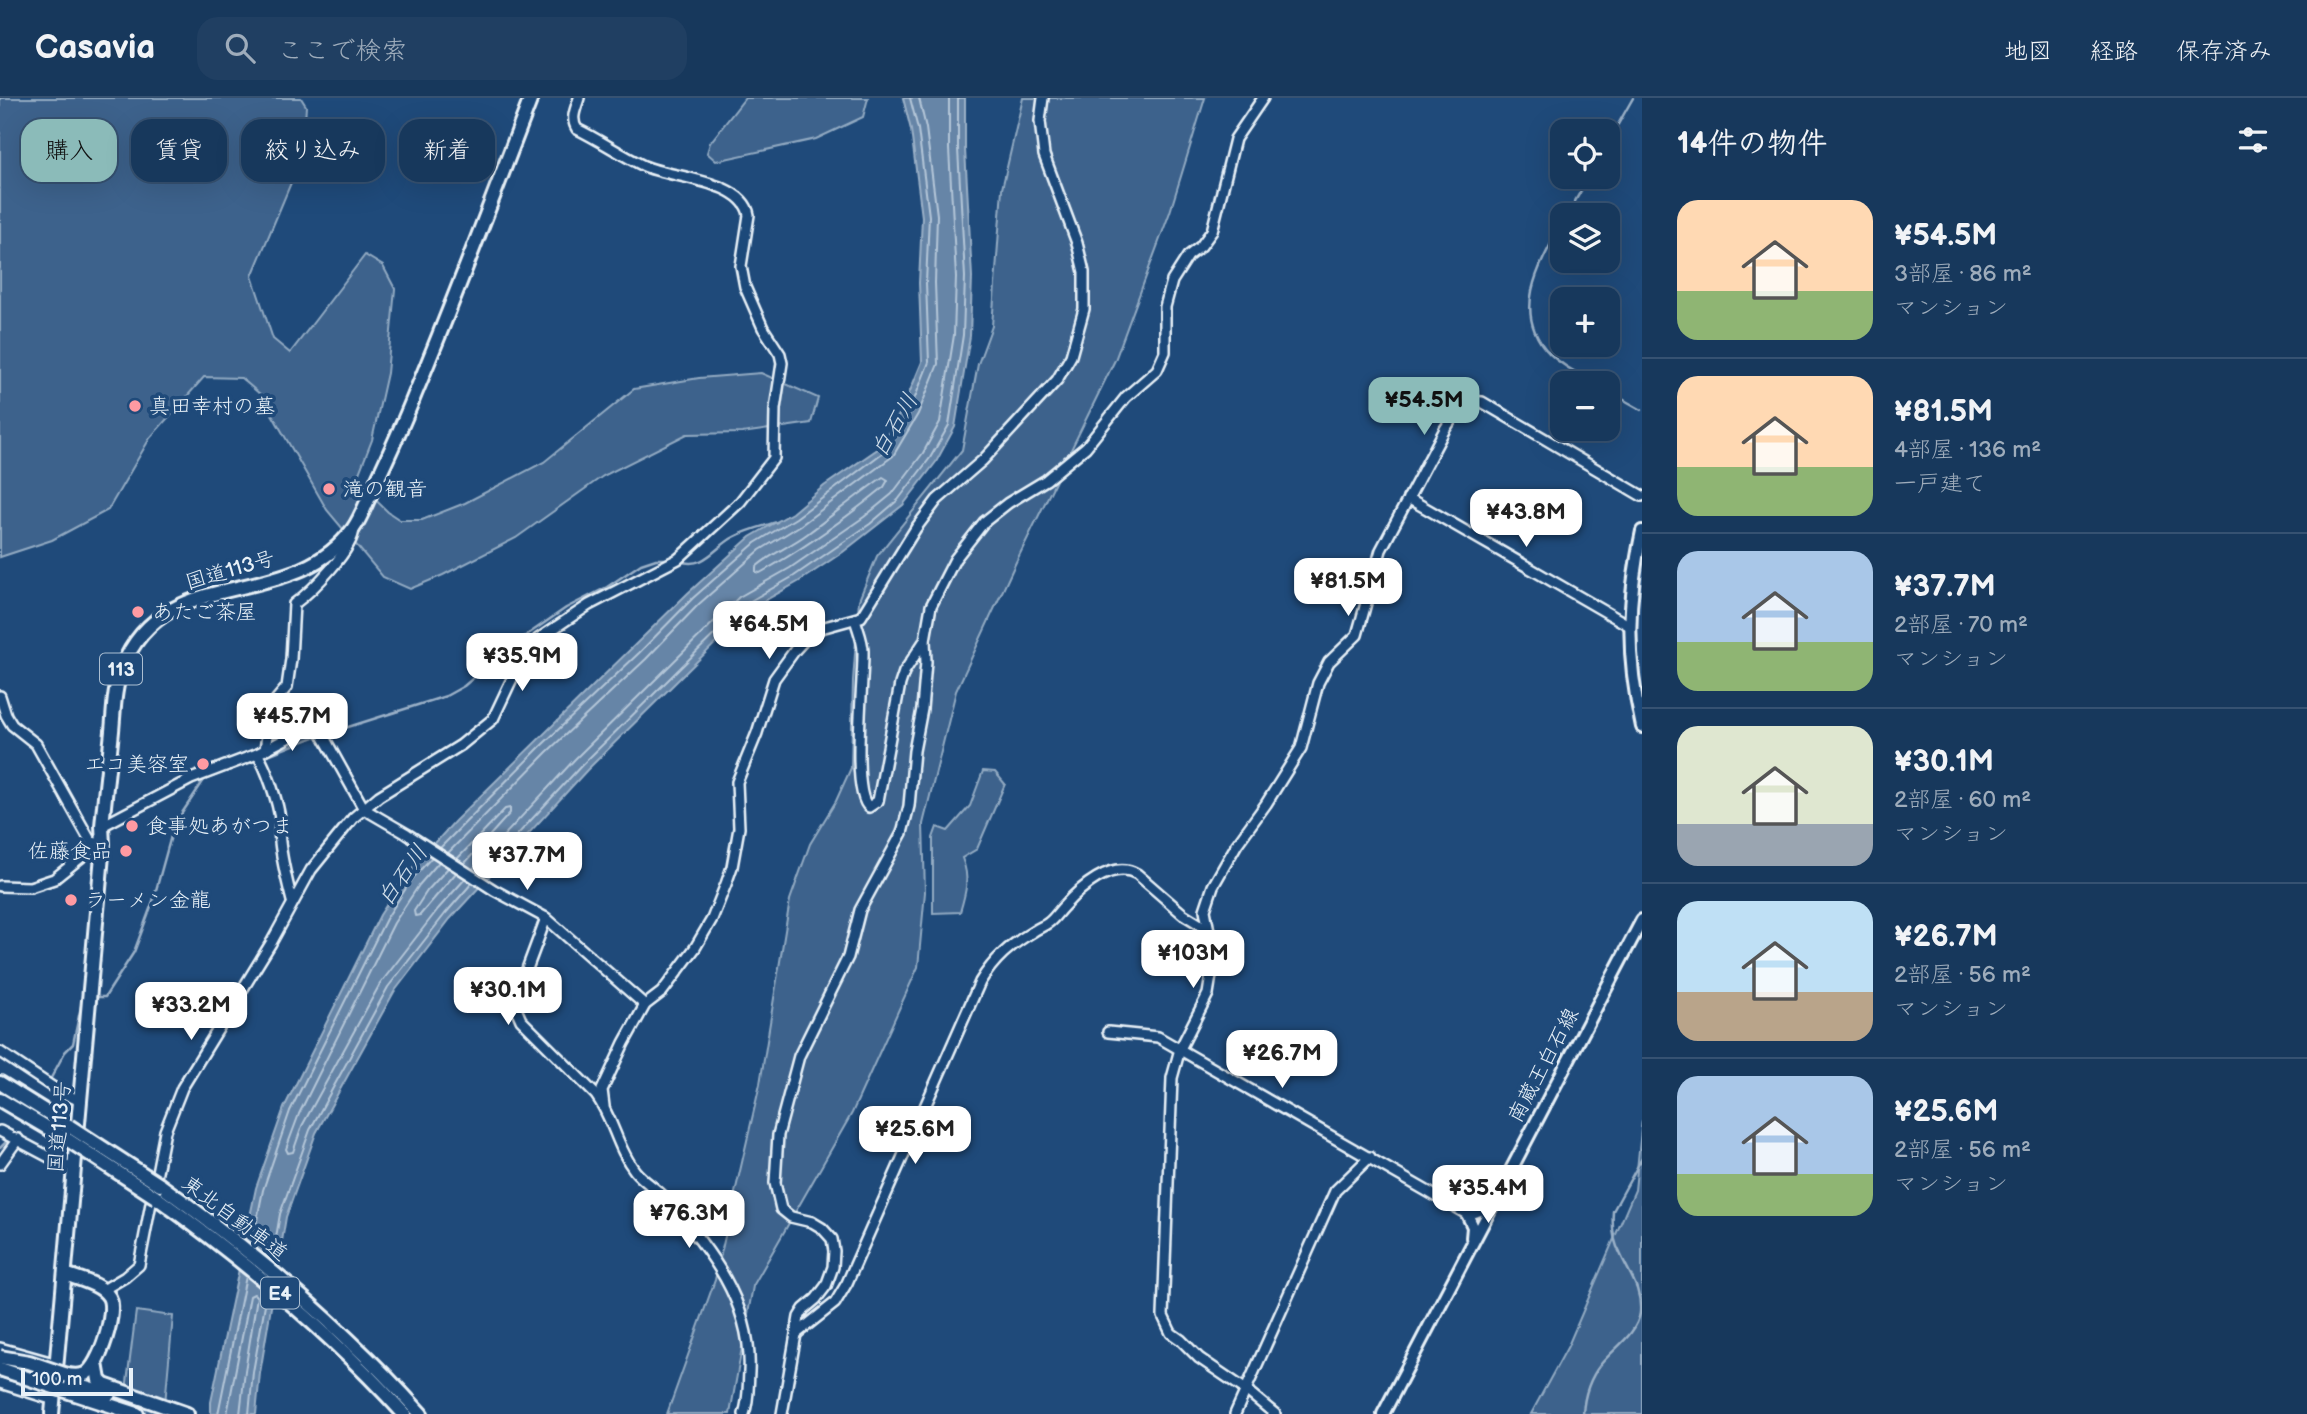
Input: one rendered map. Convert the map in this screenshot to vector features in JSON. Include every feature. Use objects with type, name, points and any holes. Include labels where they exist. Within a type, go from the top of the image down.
[{"type":"highway","name":"国道113号","points":[[52,1414],[60,1384],[65,1274],[103,844],[102,826],[115,693],[121,671],[129,651],[140,636],[162,616],[186,601],[248,587],[303,568],[340,543],[354,528],[415,395],[531,98]]},
{"type":"highway","name":"東北自動車道","points":[[0,1083],[160,1185],[249,1251],[326,1318],[421,1414]]},
{"type":"highway","name":"東北自動車道","points":[[0,1100],[157,1198],[246,1265],[318,1328],[404,1414]]},
{"type":"highway","points":[[65,1274],[103,1290],[109,1297],[109,1320],[96,1363],[99,1380],[137,1414]]},
{"type":"highway","points":[[0,1358],[29,1362],[97,1405],[119,1399],[169,1414]]},
{"type":"highway","points":[[0,1376],[60,1384],[85,1374],[96,1363]]},
{"type":"highway","points":[[0,1368],[187,1414]]},
{"type":"main road","points":[[1642,531],[1631,593],[1630,626],[1630,664],[1642,727]]},
{"type":"main road","name":"南蔵王白石線","points":[[1383,1414],[1642,920]]},
{"type":"main road","points":[[1472,1243],[1473,1227],[1467,1214],[1491,1207]]},
{"type":"street","points":[[103,1290],[139,1265],[165,1131],[182,1088],[271,943],[311,870],[337,837],[353,818],[379,796],[461,746],[486,727],[499,710],[519,664],[538,639],[589,605],[675,561],[740,502],[774,458],[775,409],[782,363],[780,354],[763,328],[745,287],[741,266],[748,215],[743,200],[697,179],[646,167],[577,129],[573,116],[579,98]]},
{"type":"street","points":[[604,1106],[602,1090],[645,1005],[662,992],[680,971],[712,919],[722,896],[733,867],[739,828],[737,782],[774,680],[806,638],[821,628],[855,620],[865,611],[916,528],[937,500],[984,460],[1057,380],[1071,356],[1084,309],[1084,272],[1077,243],[1044,155],[1040,121],[1043,98]]},
{"type":"street","points":[[782,1414],[800,1314],[821,1295],[829,1280],[834,1251],[832,1240],[822,1228],[812,1222],[790,1217],[781,1209],[775,1183],[778,1135],[799,1056],[848,957],[860,910],[902,833],[909,806],[914,751],[922,709],[925,640],[931,606],[945,576],[984,522],[1008,503],[1046,480],[1086,447],[1126,397],[1157,370],[1164,352],[1165,306],[1172,281],[1188,256],[1212,232],[1235,139],[1263,98]]},
{"type":"street","points":[[1456,390],[1466,401],[1482,402],[1642,496]]},
{"type":"street","points":[[1275,1414],[1199,1358],[1171,1333],[1163,1316],[1172,1078],[1180,1049],[1208,994],[1214,957],[1206,910],[1213,886],[1237,844],[1301,748],[1318,683],[1329,662],[1357,635],[1365,614],[1376,562],[1458,408],[1466,401]]},
{"type":"street","points":[[1408,498],[1630,626]]},
{"type":"street","points":[[292,901],[280,844],[280,821],[261,756],[271,706],[286,687],[292,659],[295,604],[343,556],[354,537],[354,528]]},
{"type":"street","points":[[855,620],[863,652],[860,776],[864,802],[869,807],[878,801],[897,694],[904,672],[925,640]]},
{"type":"street","points":[[0,696],[12,725],[36,744],[91,842],[103,844]]},
{"type":"street","points":[[102,826],[191,779],[261,756],[299,732],[315,728],[322,734],[364,810],[494,890],[546,918],[645,1005]]},
{"type":"street","points":[[0,886],[30,887],[54,879],[95,846],[103,844]]},
{"type":"street","points":[[796,1334],[835,1303],[847,1283],[980,982],[1002,952],[1048,923],[1086,886],[1121,869],[1129,869],[1137,874],[1183,914],[1209,930]]},
{"type":"street","points":[[546,918],[514,1004],[521,1020],[604,1106],[635,1172],[663,1196],[705,1245],[733,1291],[750,1352],[747,1405],[744,1414]]},
{"type":"street","points":[[1108,1032],[1158,1037],[1467,1214]]},
{"type":"street","points":[[0,1052],[57,1090],[80,1101]]},
{"type":"street","points":[[0,1131],[66,1166],[75,1167]]},
{"type":"street","points":[[0,1164],[18,1139]]},
{"type":"street","points":[[1235,1414],[1335,1191],[1370,1157]]},
{"type":"street","points":[[0,1348],[31,1356],[60,1384]]},
{"type":"street","points":[[26,1391],[31,1356]]},
{"type":"street","points":[[0,1383],[26,1391],[60,1384]]},
{"type":"shaded area","points":[[0,98],[301,98],[306,106],[305,119],[241,119],[241,182],[291,182],[252,276],[273,339],[290,353],[365,255],[383,266],[395,289],[387,373],[372,440],[356,481],[400,520],[422,520],[465,503],[544,462],[634,389],[699,378],[761,373],[818,398],[811,423],[742,433],[687,434],[603,476],[516,538],[410,589],[383,577],[327,510],[261,395],[241,378],[204,377],[150,438],[108,510],[52,540],[0,557]]},
{"type":"shaded area","points":[[745,98],[868,98],[863,117],[816,139],[716,161],[707,153],[710,143]]},
{"type":"shaded area","points":[[1023,98],[1205,98],[1170,212],[1115,360],[956,691],[923,824],[925,892],[918,967],[852,1113],[753,1286],[730,1414],[667,1414],[715,1280],[760,1084],[790,900],[810,844],[836,801],[851,768],[853,681],[859,600],[877,556],[962,450],[978,364],[992,326],[1002,189]]},
{"type":"shaded area","points":[[983,771],[995,772],[1005,784],[977,849],[962,858],[966,885],[960,912],[933,913],[933,838],[937,827],[948,831],[970,806]]},
{"type":"shaded area","points":[[1642,1120],[1642,1414],[1531,1414],[1568,1346],[1635,1190]]},
{"type":"shaded area","points":[[136,1311],[173,1316],[165,1404],[167,1414],[123,1414]]},
{"type":"water","name":"白石川","points":[[903,98],[965,98],[972,277],[970,336],[955,427],[936,462],[903,505],[843,552],[750,609],[587,770],[450,919],[394,992],[316,1133],[286,1217],[260,1373],[256,1414],[211,1414],[211,1402],[256,1188],[284,1108],[380,915],[406,875],[455,821],[688,593],[750,537],[792,513],[824,486],[879,448],[903,408],[922,362],[919,283],[922,217],[911,130]]},
{"type":"waterway","points":[[1620,121],[1633,98]]},
{"type":"waterway","points":[[1574,203],[1582,189]]},
{"type":"waterway","points":[[1550,246],[1533,288],[1530,304],[1532,321],[1537,337],[1549,353],[1574,371]]},
{"type":"waterway","points":[[1620,398],[1642,410]]},
{"type":"waterway","points":[[680,561],[688,563],[703,560],[734,537],[777,522]]},
{"type":"waterway","points":[[326,734],[446,696],[464,686],[508,648],[566,608],[607,587],[641,564],[656,559],[670,559]]},
{"type":"waterway","points":[[98,997],[105,997],[134,952],[153,901],[174,825],[204,780],[319,735]]},
{"type":"waterway","points":[[51,1078],[65,1052],[73,1044],[83,997]]},
{"type":"waterway","points":[[0,1148],[7,1141]]},
{"type":"waterway","points":[[1583,1414],[1593,1375],[1630,1334],[1640,1313],[1637,1289],[1613,1233],[1613,1211],[1642,1158]]},
{"type":"place","name":"真田幸村の墓","points":[[135,406]]},
{"type":"place","name":"滝の観音","points":[[329,489]]},
{"type":"place","name":"あたご茶屋","points":[[138,612]]},
{"type":"place","name":"エコ美容室","points":[[203,764]]},
{"type":"place","name":"食事処あがつま","points":[[132,826]]},
{"type":"place","name":"佐藤食品","points":[[126,851]]},
{"type":"place","name":"ラーメン金龍","points":[[71,900]]}]
